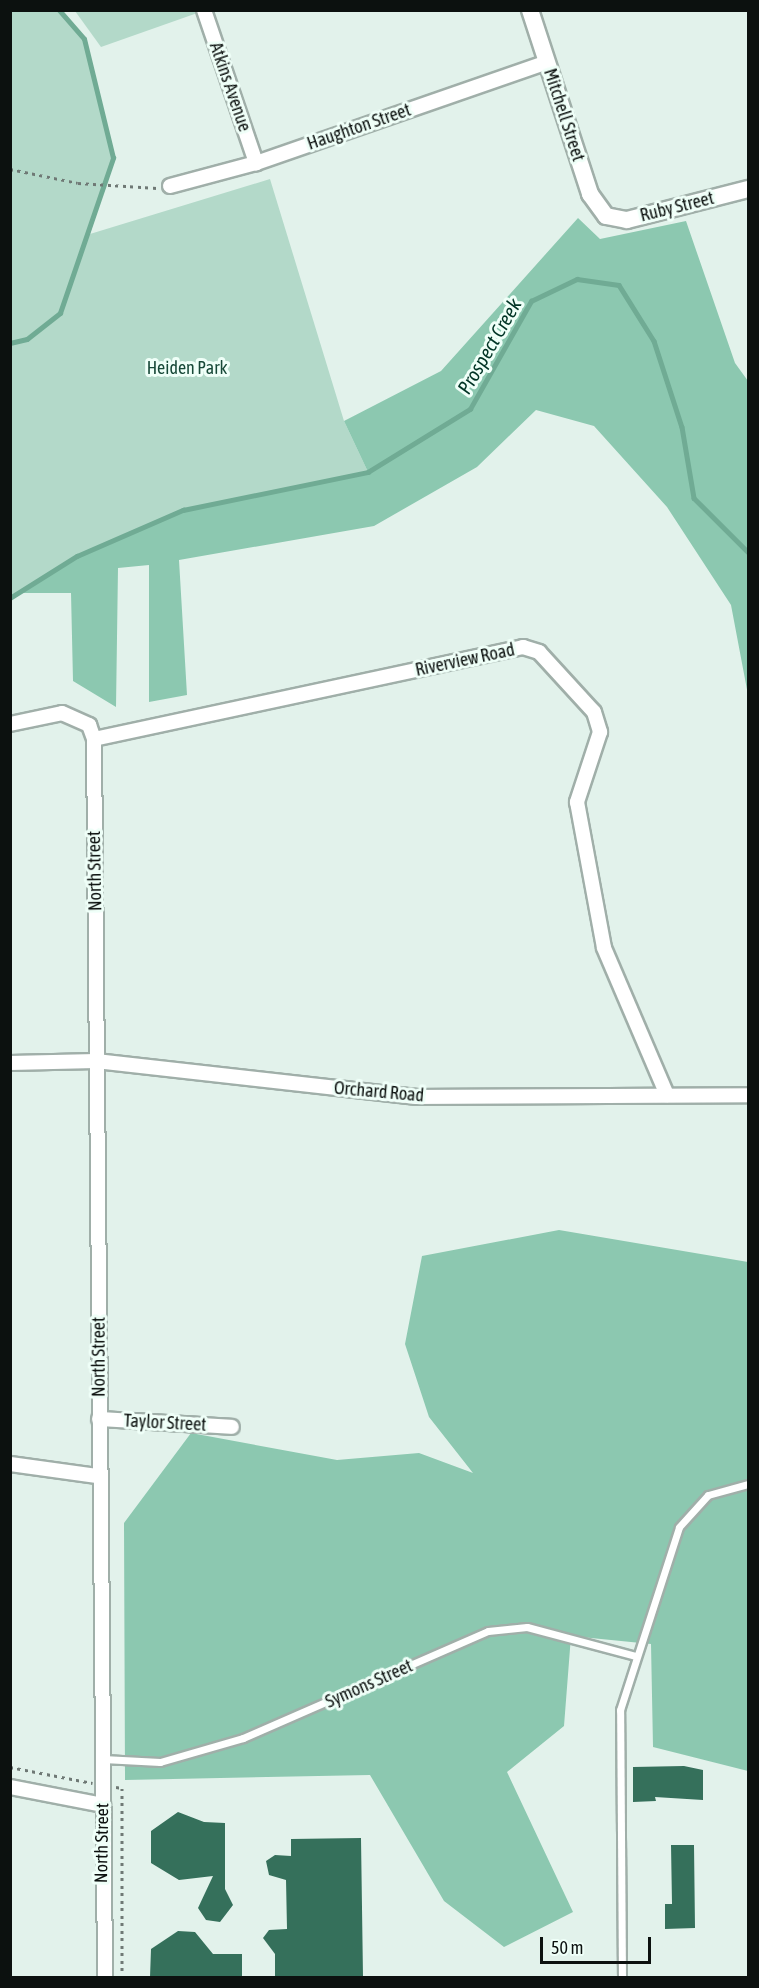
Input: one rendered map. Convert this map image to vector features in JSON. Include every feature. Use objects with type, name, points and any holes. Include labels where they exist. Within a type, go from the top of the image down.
[{"type":"street","name":"Atkins Avenue","points":[[204,10],[256,163]]},
{"type":"street","name":"Mitchell Street","points":[[530,10],[590,194],[606,216]]},
{"type":"street","name":"Haughton Street","points":[[170,186],[256,163],[547,62]]},
{"type":"street","name":"Ruby Street","points":[[606,216],[627,220],[748,189]]},
{"type":"street","name":"Riverview Road","points":[[94,739],[523,647],[539,652],[594,712],[600,732],[578,802],[604,948],[667,1095]]},
{"type":"street","points":[[10,724],[62,713],[89,724],[94,739]]},
{"type":"street","name":"North Street","points":[[94,739],[99,1419],[97,1476],[105,1976]]},
{"type":"street","name":"Orchard Road","points":[[10,1062],[96,1061],[417,1098],[748,1095]]},
{"type":"street","name":"Taylor Street","points":[[99,1419],[232,1427]]},
{"type":"street","points":[[10,1464],[97,1476]]},
{"type":"street","points":[[10,1787],[103,1805]]},
{"type":"lane","points":[[622,1977],[620,1710],[635,1656],[679,1527],[708,1495],[748,1484]]},
{"type":"lane","name":"Symons Street","points":[[103,1759],[160,1762],[193,1755],[488,1631],[527,1627],[635,1656]]},
{"type":"path","points":[[10,169],[78,183],[135,190],[170,186]]},
{"type":"path","points":[[10,1767],[79,1780]]},
{"type":"path","points":[[122,1788],[122,1977]]},
{"type":"green space","name":"Heiden Park","points":[[11,11],[59,11],[84,39],[113,158],[90,234],[270,179],[344,421],[368,472],[183,510],[77,556],[11,598]]},
{"type":"green space","points":[[75,11],[203,11],[101,47]]},
{"type":"green space","points":[[578,218],[600,239],[686,221],[735,363],[748,381],[748,695],[731,605],[667,507],[594,426],[536,410],[477,467],[374,526],[179,560],[187,695],[149,702],[149,565],[118,568],[116,707],[73,681],[71,593],[21,593],[77,556],[183,510],[368,472],[344,421],[441,371]]},
{"type":"green space","points":[[559,1230],[748,1262],[748,1771],[653,1747],[651,1644],[571,1636],[564,1726],[507,1772],[573,1912],[504,1947],[444,1901],[370,1775],[125,1780],[124,1523],[191,1433],[337,1460],[419,1453],[473,1473],[429,1417],[405,1344],[422,1256]]},
{"type":"building","points":[[684,1766],[703,1770],[703,1800],[655,1797],[656,1801],[633,1802],[633,1767]]},
{"type":"building","points":[[178,1812],[204,1822],[225,1823],[225,1889],[233,1905],[220,1922],[206,1920],[198,1908],[213,1876],[179,1880],[151,1863],[151,1831]]},
{"type":"building","points":[[361,1838],[363,1977],[275,1977],[275,1954],[263,1938],[269,1930],[287,1929],[286,1880],[269,1875],[266,1861],[275,1855],[291,1856],[291,1839]]},
{"type":"building","points":[[671,1845],[694,1845],[695,1928],[665,1929],[665,1904],[672,1904]]},
{"type":"building","points":[[178,1931],[195,1932],[213,1954],[242,1954],[242,1977],[150,1977],[151,1949]]},
{"type":"waterway","name":"Prospect Creek","points":[[10,343],[27,339],[60,313],[113,158],[84,39],[59,10]]},
{"type":"waterway","name":"Prospect Creek","points":[[10,598],[77,556],[183,510],[368,472],[470,409],[531,301],[577,279],[619,285],[654,341],[682,427],[694,498],[748,552]]}]
